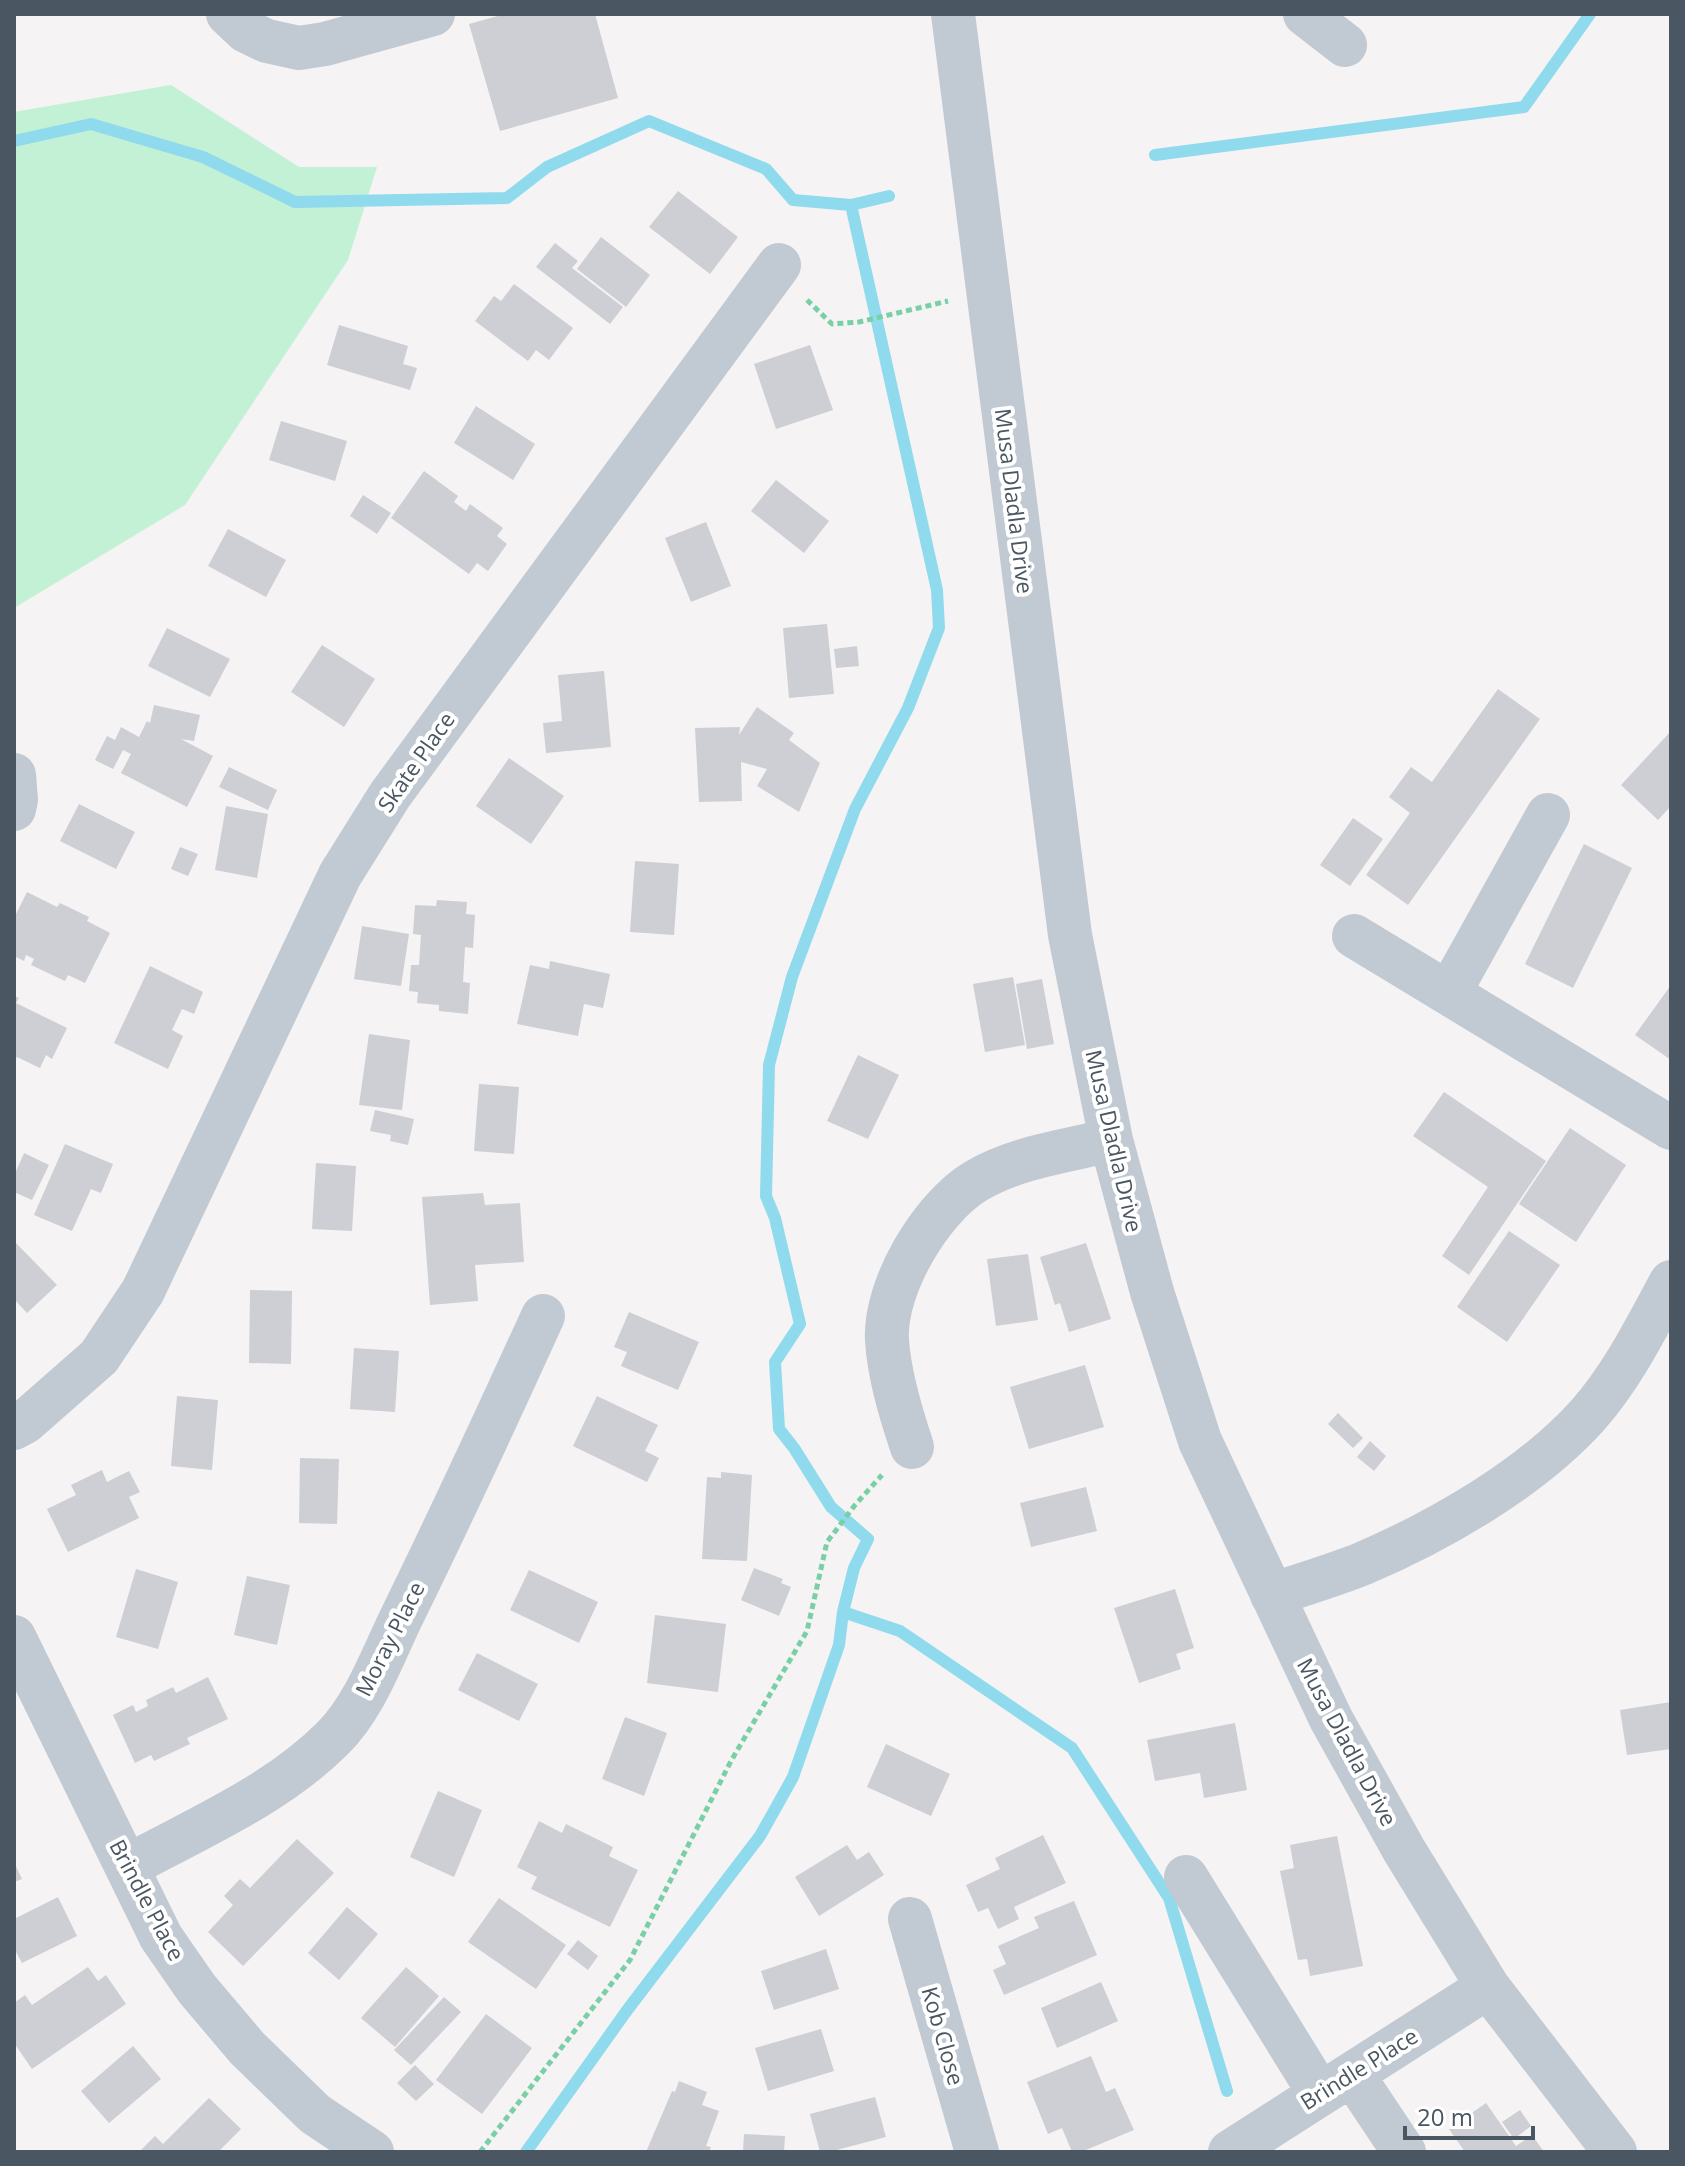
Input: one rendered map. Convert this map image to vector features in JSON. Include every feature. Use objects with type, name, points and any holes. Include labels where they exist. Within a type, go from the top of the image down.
[{"type":"street","points":[[228,14],[246,31],[267,41],[299,48],[325,44],[433,14]]},
{"type":"street","name":"Musa Dladla Drive","points":[[953,14],[1070,935],[1111,1140],[1152,1292],[1200,1441],[1331,1719],[1404,1850],[1488,1987],[1615,2152]]},
{"type":"street","points":[[1305,14],[1345,45]]},
{"type":"street","name":"Skate Place","points":[[14,1428],[25,1422],[99,1357],[143,1291],[340,875],[390,795],[779,265]]},
{"type":"street","points":[[14,775],[14,809]]},
{"type":"street","points":[[1449,993],[1548,815]]},
{"type":"street","points":[[1354,936],[1671,1128]]},
{"type":"street","points":[[912,1447],[887,1339],[890,1308],[904,1269],[923,1236],[944,1208],[975,1181],[1013,1165],[1111,1140]]},
{"type":"street","points":[[1272,1595],[1364,1563],[1456,1516],[1536,1465],[1588,1415],[1631,1356],[1671,1282]]},
{"type":"street","name":"Moray Place","points":[[128,1866],[272,1787],[306,1763],[335,1736],[367,1687],[463,1492],[543,1316]]},
{"type":"street","name":"Brindle Place","points":[[14,1637],[161,1937],[197,1989],[247,2048],[315,2114],[372,2152]]},
{"type":"street","points":[[1186,1877],[1336,2084],[1404,2152]]},
{"type":"street","name":"Kob Close","points":[[910,1919],[977,2152]]},
{"type":"street","name":"Brindle Place","points":[[1230,2152],[1488,1987]]},
{"type":"path","points":[[779,265],[796,276],[807,301],[832,324],[859,322],[920,307]]},
{"type":"path","points":[[480,2152],[630,1960],[731,1761],[807,1631],[827,1542],[855,1505]]},
{"type":"green space","points":[[171,85],[299,167],[377,167],[348,260],[185,505],[14,608],[14,112]]},
{"type":"building","points":[[505,14],[595,14],[618,98],[500,131],[469,24]]},
{"type":"building","points":[[678,191],[738,237],[710,274],[649,227]]},
{"type":"building","points":[[601,237],[650,275],[626,307],[577,269]]},
{"type":"building","points":[[555,243],[578,261],[572,268],[623,307],[610,324],[536,267]]},
{"type":"building","points":[[514,284],[573,328],[549,360],[536,350],[528,361],[475,321],[494,296],[501,301]]},
{"type":"building","points":[[339,325],[408,346],[403,364],[417,368],[410,390],[327,365]]},
{"type":"building","points":[[810,345],[833,410],[776,429],[754,364]]},
{"type":"building","points":[[476,406],[535,444],[513,480],[454,443]]},
{"type":"building","points":[[281,421],[347,441],[335,481],[269,460]]},
{"type":"building","points":[[424,471],[458,496],[454,502],[466,511],[470,504],[503,528],[497,536],[507,544],[488,571],[477,563],[469,574],[391,518]]},
{"type":"building","points":[[776,480],[829,521],[804,553],[751,511]]},
{"type":"building","points":[[363,495],[391,513],[377,534],[350,516]]},
{"type":"building","points":[[706,522],[731,586],[691,602],[665,538]]},
{"type":"building","points":[[228,529],[286,560],[266,597],[208,566]]},
{"type":"building","points":[[827,624],[834,694],[789,698],[783,628]]},
{"type":"building","points":[[167,628],[230,659],[210,697],[148,666]]},
{"type":"building","points":[[322,645],[375,679],[344,727],[291,692]]},
{"type":"building","points":[[857,646],[859,666],[836,668],[834,649]]},
{"type":"building","points":[[604,671],[611,747],[546,753],[543,723],[562,721],[558,675]]},
{"type":"building","points":[[1498,689],[1540,719],[1408,905],[1366,875],[1410,813],[1389,797],[1411,767],[1432,782]]},
{"type":"building","points":[[154,705],[200,715],[194,741],[181,739],[213,756],[187,807],[121,773],[131,754],[123,750],[113,769],[95,760],[107,736],[115,740],[121,727],[139,737],[147,721],[150,723]]},
{"type":"building","points":[[757,707],[794,733],[789,740],[820,763],[799,812],[757,786],[767,769],[741,762],[742,801],[699,802],[695,728],[740,727],[739,735]]},
{"type":"building","points":[[1671,731],[1671,806],[1658,820],[1621,785]]},
{"type":"building","points":[[509,758],[564,796],[531,844],[476,806]]},
{"type":"building","points":[[229,767],[277,790],[268,810],[219,787]]},
{"type":"building","points":[[79,804],[135,832],[116,869],[60,841]]},
{"type":"building","points":[[226,806],[268,814],[257,878],[215,870]]},
{"type":"building","points":[[1353,818],[1383,839],[1350,886],[1320,865]]},
{"type":"building","points":[[1584,844],[1632,868],[1573,988],[1525,964]]},
{"type":"building","points":[[180,847],[198,854],[188,876],[171,869]]},
{"type":"building","points":[[635,861],[679,864],[674,935],[630,932]]},
{"type":"building","points":[[27,892],[57,907],[60,903],[89,917],[87,921],[110,933],[85,983],[68,975],[65,981],[31,965],[34,959],[26,955],[24,961],[14,956],[14,918]]},
{"type":"building","points":[[437,900],[467,902],[466,914],[475,915],[473,948],[465,947],[463,982],[470,983],[468,1014],[439,1011],[439,1005],[417,1003],[418,992],[409,991],[411,965],[419,965],[421,935],[413,934],[415,905],[436,906]]},
{"type":"building","points":[[362,926],[409,934],[401,986],[354,979]]},
{"type":"building","points":[[550,961],[610,974],[603,1008],[584,1004],[578,1036],[517,1024],[530,965],[549,969]]},
{"type":"building","points":[[150,966],[203,992],[194,1014],[182,1009],[172,1030],[183,1036],[168,1069],[114,1043]]},
{"type":"building","points":[[1013,977],[1025,1045],[985,1052],[973,984]]},
{"type":"building","points":[[1042,979],[1054,1044],[1027,1049],[1016,984]]},
{"type":"building","points":[[1671,985],[1671,1060],[1635,1035]]},
{"type":"building","points":[[14,996],[19,998],[16,1003],[67,1028],[52,1059],[46,1055],[40,1068],[17,1057],[14,1062]]},
{"type":"building","points":[[369,1034],[410,1040],[402,1110],[359,1105]]},
{"type":"building","points":[[858,1055],[899,1075],[868,1139],[827,1121]]},
{"type":"building","points":[[479,1084],[519,1087],[514,1154],[474,1151]]},
{"type":"building","points":[[1444,1092],[1546,1161],[1469,1275],[1442,1256],[1488,1187],[1413,1136]]},
{"type":"building","points":[[375,1110],[414,1119],[408,1145],[390,1141],[391,1135],[370,1131]]},
{"type":"building","points":[[1570,1128],[1626,1165],[1576,1242],[1519,1204]]},
{"type":"building","points":[[65,1144],[113,1164],[101,1193],[91,1189],[72,1231],[34,1215]]},
{"type":"building","points":[[24,1153],[49,1165],[32,1200],[14,1192],[14,1176]]},
{"type":"building","points":[[316,1163],[356,1166],[352,1231],[312,1229]]},
{"type":"building","points":[[483,1193],[485,1205],[520,1203],[524,1262],[475,1265],[478,1301],[430,1305],[422,1197]]},
{"type":"building","points":[[1509,1231],[1560,1265],[1507,1342],[1457,1307]]},
{"type":"building","points":[[14,1241],[57,1285],[27,1313],[14,1299]]},
{"type":"building","points":[[1086,1243],[1111,1319],[1069,1332],[1060,1303],[1055,1305],[1040,1257]]},
{"type":"building","points":[[1028,1254],[1038,1320],[996,1326],[987,1259]]},
{"type":"building","points":[[250,1290],[292,1291],[291,1364],[249,1363]]},
{"type":"building","points":[[629,1312],[699,1342],[678,1390],[621,1366],[627,1352],[614,1347]]},
{"type":"building","points":[[354,1348],[399,1351],[395,1412],[350,1409]]},
{"type":"building","points":[[1085,1365],[1104,1427],[1029,1449],[1010,1387]]},
{"type":"building","points":[[177,1396],[218,1400],[212,1470],[171,1466]]},
{"type":"building","points":[[597,1396],[658,1425],[645,1451],[659,1458],[647,1482],[573,1446]]},
{"type":"building","points":[[1338,1413],[1363,1438],[1353,1448],[1328,1424]]},
{"type":"building","points":[[1370,1441],[1386,1456],[1374,1471],[1357,1457]]},
{"type":"building","points":[[300,1458],[339,1459],[337,1524],[299,1523]]},
{"type":"building","points":[[102,1470],[107,1482],[129,1471],[140,1492],[129,1497],[139,1518],[68,1552],[47,1509],[76,1495],[71,1485]]},
{"type":"building","points":[[721,1472],[752,1475],[747,1561],[702,1559],[707,1477],[721,1478]]},
{"type":"building","points":[[1086,1487],[1097,1531],[1031,1547],[1020,1503]]},
{"type":"building","points":[[754,1568],[783,1579],[781,1583],[791,1587],[779,1616],[741,1600]]},
{"type":"building","points":[[136,1569],[178,1582],[158,1649],[116,1637]]},
{"type":"building","points":[[529,1570],[598,1602],[579,1643],[510,1610]]},
{"type":"building","points":[[247,1576],[290,1585],[277,1645],[234,1635]]},
{"type":"building","points":[[1175,1589],[1194,1648],[1176,1654],[1181,1669],[1139,1683],[1114,1608]]},
{"type":"building","points":[[655,1615],[726,1624],[718,1692],[647,1683]]},
{"type":"building","points":[[477,1653],[538,1684],[519,1721],[458,1690]]},
{"type":"building","points":[[208,1677],[228,1719],[187,1738],[190,1744],[154,1761],[151,1755],[135,1763],[113,1715],[133,1705],[136,1712],[148,1706],[146,1700],[173,1687],[176,1693]]},
{"type":"building","points":[[1671,1702],[1671,1749],[1627,1755],[1620,1710]]},
{"type":"building","points":[[625,1717],[667,1733],[644,1796],[602,1779]]},
{"type":"building","points":[[1235,1723],[1247,1790],[1204,1798],[1200,1773],[1155,1781],[1147,1740]]},
{"type":"building","points":[[886,1744],[950,1774],[931,1816],[867,1787]]},
{"type":"building","points":[[438,1791],[482,1810],[454,1877],[410,1857]]},
{"type":"building","points":[[539,1821],[562,1833],[566,1824],[613,1847],[609,1856],[638,1870],[610,1927],[531,1889],[537,1877],[517,1867]]},
{"type":"building","points":[[1043,1835],[1066,1883],[1014,1907],[1019,1919],[998,1929],[988,1908],[978,1912],[966,1885],[1000,1869],[995,1858]]},
{"type":"building","points":[[1337,1836],[1363,1966],[1310,1976],[1307,1959],[1298,1960],[1280,1871],[1294,1868],[1290,1845]]},
{"type":"building","points":[[297,1839],[334,1873],[243,1966],[208,1932],[233,1905],[224,1896],[240,1879],[250,1888]]},
{"type":"building","points":[[847,1845],[857,1860],[869,1852],[884,1875],[819,1916],[795,1877]]},
{"type":"building","points":[[14,1862],[22,1879],[14,1882]]},
{"type":"building","points":[[58,1897],[77,1936],[22,1963],[14,1948],[14,1919]]},
{"type":"building","points":[[499,1898],[566,1945],[536,1989],[468,1942]]},
{"type":"building","points":[[1074,1901],[1097,1955],[1004,1995],[993,1970],[1006,1964],[998,1946],[1039,1928],[1034,1917]]},
{"type":"building","points":[[347,1907],[378,1934],[339,1980],[308,1953]]},
{"type":"building","points":[[578,1940],[598,1956],[588,1970],[567,1954]]},
{"type":"building","points":[[826,1949],[839,1989],[774,2010],[761,1971]]},
{"type":"building","points":[[88,1967],[98,1981],[106,1975],[126,2004],[32,2069],[14,2043],[14,2003],[25,1995],[32,2005]]},
{"type":"building","points":[[406,1967],[439,1996],[395,2047],[361,2018]]},
{"type":"building","points":[[1101,1982],[1118,2021],[1057,2048],[1041,2008]]},
{"type":"building","points":[[444,1997],[461,2012],[411,2065],[394,2050]]},
{"type":"building","points":[[486,2014],[532,2048],[482,2114],[436,2080]]},
{"type":"building","points":[[821,2029],[834,2071],[768,2091],[755,2048]]},
{"type":"building","points":[[133,2046],[161,2079],[109,2123],[81,2091]]},
{"type":"building","points":[[1091,2056],[1106,2092],[1115,2088],[1134,2130],[1081,2152],[1072,2152],[1062,2128],[1048,2134],[1027,2082]]},
{"type":"building","points":[[415,2065],[434,2084],[416,2101],[397,2083]]},
{"type":"building","points":[[679,2081],[707,2092],[702,2105],[719,2111],[706,2146],[711,2147],[709,2152],[646,2152],[672,2091],[675,2092]]},
{"type":"building","points":[[875,2097],[886,2137],[820,2152],[810,2114]]},
{"type":"building","points":[[209,2098],[241,2129],[218,2152],[139,2152],[155,2136],[163,2144]]},
{"type":"building","points":[[1486,2103],[1516,2146],[1532,2135],[1544,2152],[1465,2152],[1449,2129]]},
{"type":"building","points":[[1520,2110],[1531,2126],[1514,2139],[1502,2122]]},
{"type":"building","points":[[744,2134],[785,2136],[784,2152],[743,2152]]},
{"type":"waterway","points":[[1155,155],[1524,107],[1590,14]]},
{"type":"waterway","points":[[14,141],[91,124],[203,157],[295,202],[507,198],[547,167],[649,121],[766,169],[793,200],[851,205],[889,196]]},
{"type":"waterway","points":[[526,2152],[628,2009],[760,1836],[793,1777],[839,1645],[854,1568],[868,1539],[831,1507],[779,1429],[775,1362],[800,1324],[775,1218],[766,1196],[769,1065],[792,977],[855,809],[908,708],[939,628],[937,590],[851,205]]},
{"type":"waterway","points":[[843,1612],[900,1631],[1072,1748],[1169,1898],[1227,2091]]}]
